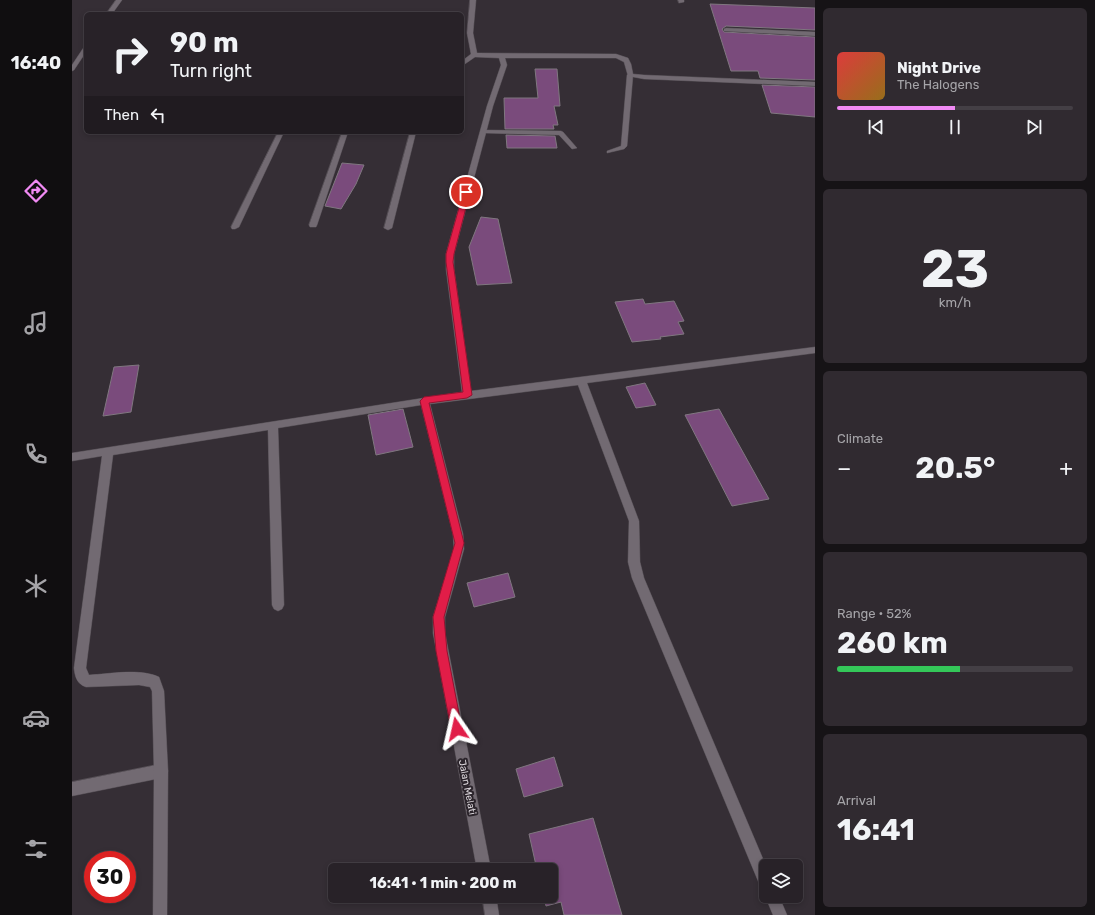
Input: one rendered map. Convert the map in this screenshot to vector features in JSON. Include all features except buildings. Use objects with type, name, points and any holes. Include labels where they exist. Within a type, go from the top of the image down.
[{"type":"street","points":[[110,12],[119,0]]},
{"type":"street","points":[[473,0],[470,33],[474,55]]},
{"type":"street","points":[[726,30],[815,34]]},
{"type":"street","points":[[72,69],[84,51]]},
{"type":"street","points":[[464,62],[474,55],[622,56],[628,61],[630,75],[624,146],[609,152]]},
{"type":"street","points":[[467,395],[450,269],[450,254],[483,131],[504,65],[502,56]]},
{"type":"street","points":[[630,75],[696,80],[815,84]]},
{"type":"street","points":[[483,131],[561,133],[574,148]]},
{"type":"street","points":[[236,227],[280,134]]},
{"type":"street","points":[[312,225],[344,134]]},
{"type":"street","points":[[388,228],[412,134]]},
{"type":"street","points":[[72,457],[424,401],[815,350]]},
{"type":"street","points":[[581,380],[634,521],[634,562],[638,578],[759,866]]},
{"type":"street","name":"Jalan Melati","points":[[424,401],[459,538],[458,554],[439,617],[439,633],[483,863]]},
{"type":"street","points":[[273,425],[278,605]]},
{"type":"street","points":[[108,451],[80,668],[81,675],[86,681],[138,679],[155,681],[158,691],[161,771],[160,915]]},
{"type":"street","points":[[72,789],[161,771]]},
{"type":"street","points":[[490,903],[492,915]]},
{"type":"street","points":[[775,903],[780,915]]},
{"type":"route","points":[[457,729],[439,633],[439,617],[460,543],[424,401],[467,395],[450,269],[450,254],[466,192]]}]
